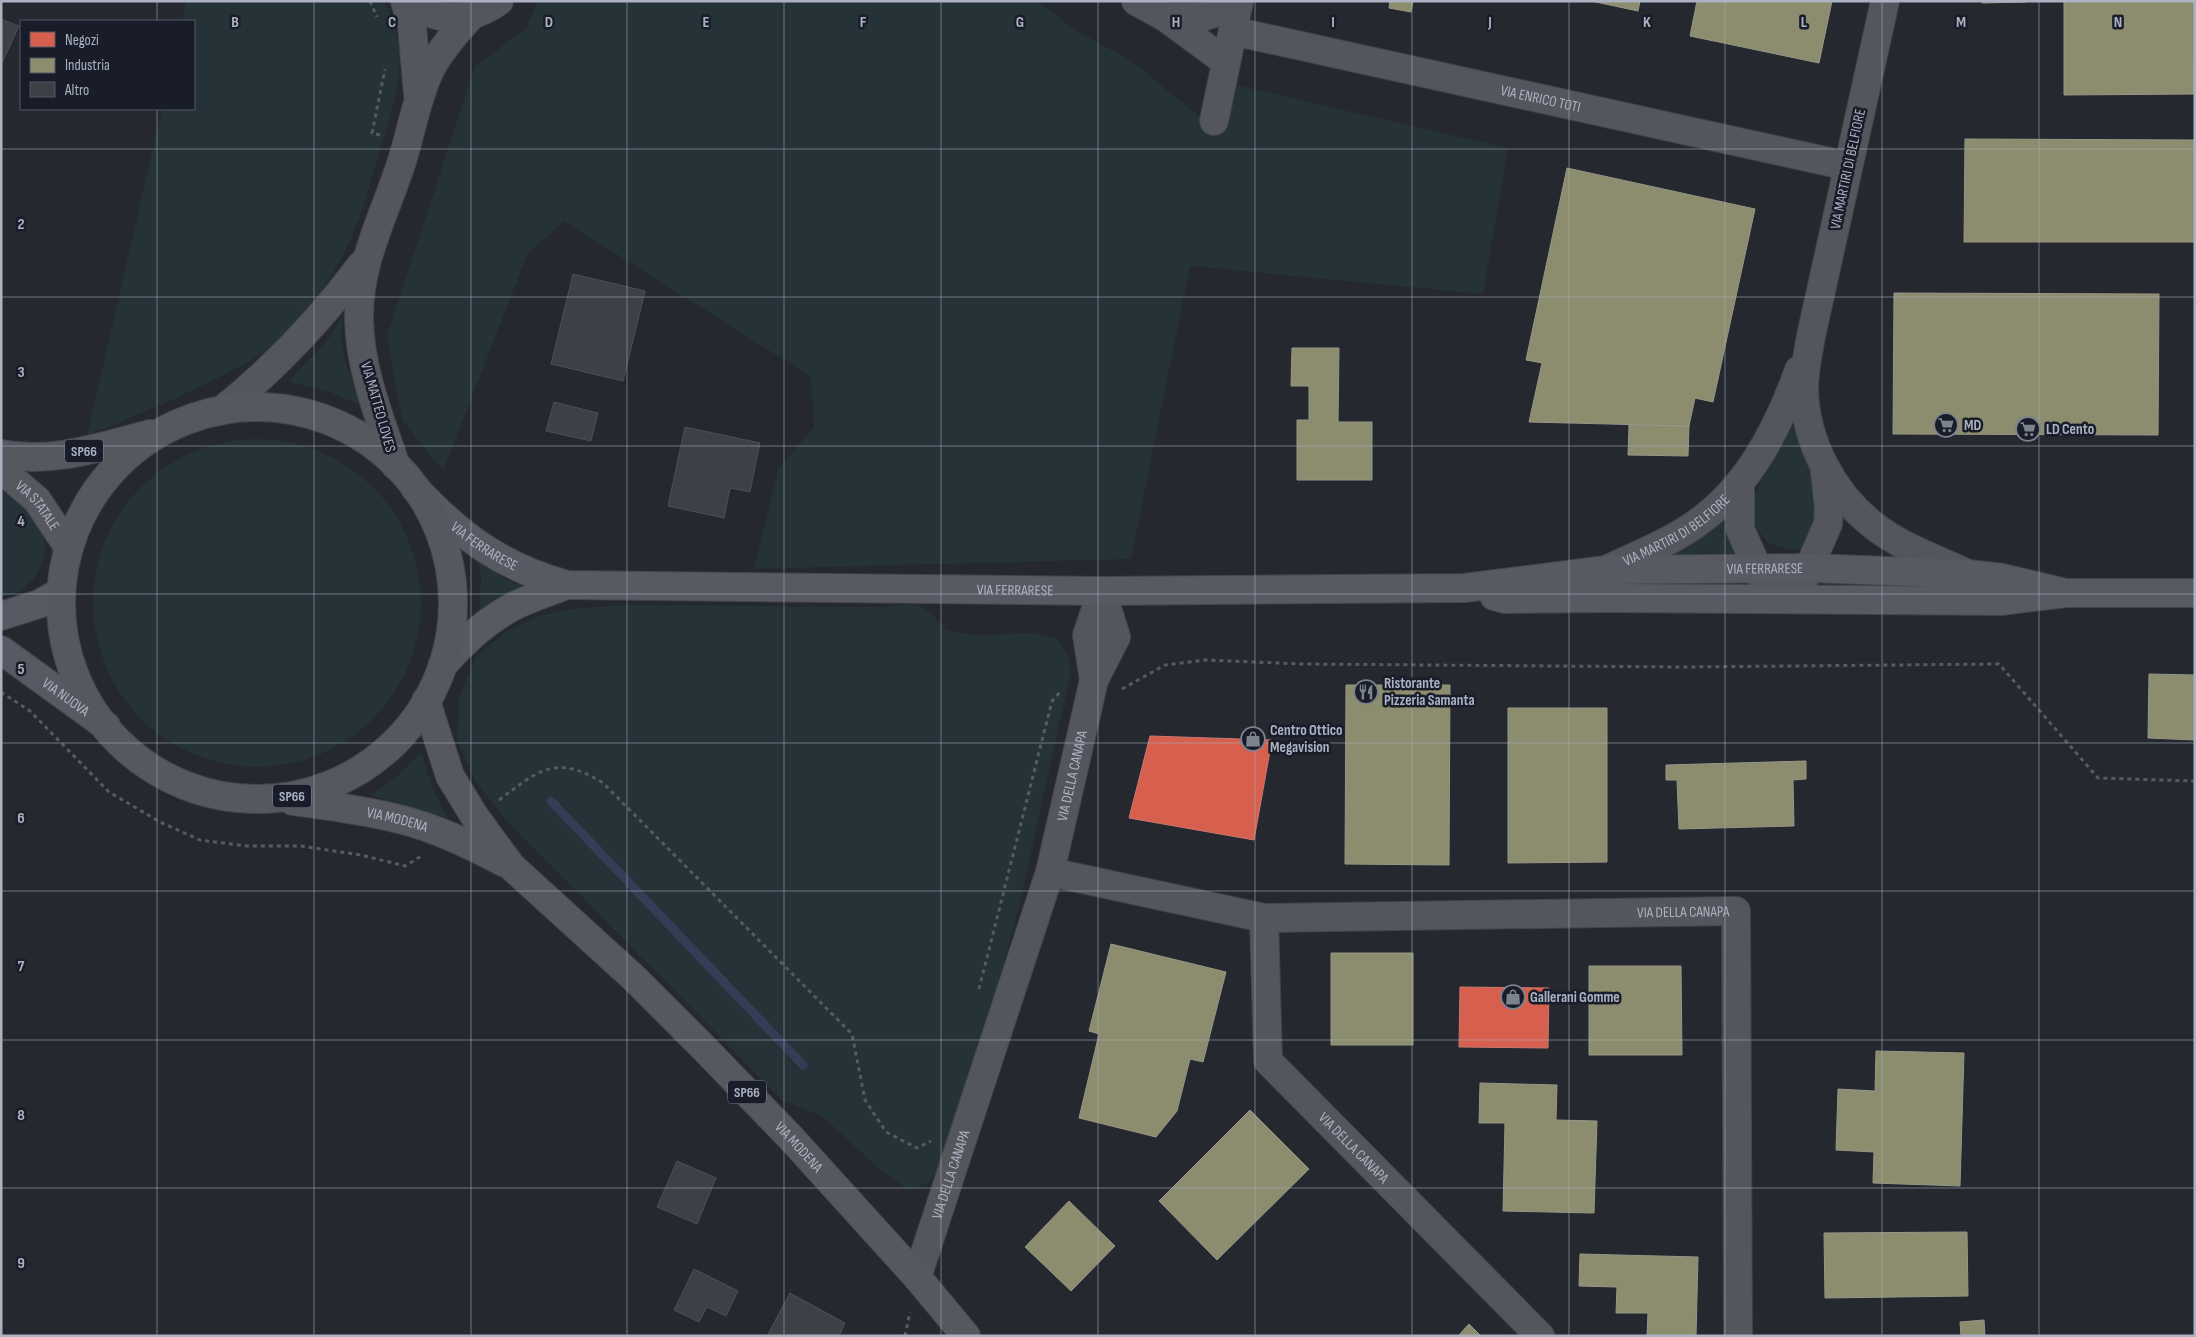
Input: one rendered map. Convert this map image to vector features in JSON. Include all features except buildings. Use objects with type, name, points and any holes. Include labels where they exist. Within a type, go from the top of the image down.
[{"type":"main road","name":"VIA MODENA","points":[[276,799],[307,793],[332,785],[356,773],[380,756],[400,737],[418,715],[443,665],[450,636],[453,599],[445,551],[438,528],[415,488],[396,466],[373,445],[328,420],[296,411],[261,407],[221,411],[194,417],[166,429],[146,441],[115,468],[94,493],[80,518],[69,548],[61,592],[62,620],[67,652],[78,684],[95,714],[118,741],[144,764],[172,780],[204,792],[245,799],[276,799],[367,812],[400,819],[471,845],[511,866]]},
{"type":"main road","name":"VIA STATALE","points":[[1,454],[47,457],[78,453],[166,429]]},
{"type":"main road","name":"VIA STATALE","points":[[1,469],[37,500],[69,548]]},
{"type":"main road","name":"VIA FERRARESE","points":[[415,488],[461,534],[486,551],[540,578],[567,585],[1102,591],[1464,588],[1606,570],[1809,568],[1968,574],[2002,578],[2066,593]]},
{"type":"main road","name":"VIA FERRARESE","points":[[443,665],[465,641],[488,622],[513,606],[567,585]]},
{"type":"main road","name":"VIA FERRARESE","points":[[1464,588],[1505,599],[1782,598],[2000,601],[2066,593],[2195,593]]},
{"type":"main road","points":[[1,616],[39,604],[61,592]]},
{"type":"main road","name":"VIA NUOVA","points":[[1,650],[106,726]]},
{"type":"main road","name":"VIA MODENA","points":[[426,701],[450,776],[475,817],[511,866],[635,979],[702,1045],[791,1138],[916,1277],[966,1336]]},
{"type":"street","name":"VIA MATTEO LOVES","points":[[404,1],[412,26],[418,98]]},
{"type":"street","name":"VIA MATTEO LOVES","points":[[409,1],[417,8],[434,16],[453,18],[471,16],[487,10],[499,1]]},
{"type":"street","points":[[1136,1],[1165,17],[1226,62]]},
{"type":"street","name":"VIA MARTIRI DI BELFIORE","points":[[1885,1],[1811,336],[1804,390],[1811,432],[1824,463],[1839,491],[1854,509],[1874,526],[1900,542],[1968,574]]},
{"type":"street","points":[[1165,17],[1206,16],[1239,3]]},
{"type":"street","points":[[1214,121],[1239,3]]},
{"type":"street","name":"VIA MATTEO LOVES","points":[[396,466],[372,394],[363,355],[359,320],[360,295],[366,258],[396,178],[418,98],[441,50],[471,16]]},
{"type":"street","name":"VIA ENRICO TOTI","points":[[1233,31],[1848,166]]},
{"type":"street","name":"VIA MATTEO LOVES","points":[[221,411],[253,385],[290,350],[340,294],[366,258]]},
{"type":"street","name":"VIA MARTIRI DI BELFIORE","points":[[1606,570],[1683,532],[1702,520],[1724,501],[1740,482],[1769,440],[1784,412],[1811,336]]},
{"type":"street","name":"VIA MARTIRI DI BELFIORE","points":[[1740,482],[1740,529],[1764,583],[1782,598],[1804,579],[1828,524],[1829,508],[1824,463]]},
{"type":"street","name":"VIA DELLA CANAPA","points":[[916,1277],[1050,872],[1094,680],[1116,637],[1102,591]]},
{"type":"street","name":"VIA DELLA CANAPA","points":[[1050,872],[1264,918],[1736,911],[1738,1336]]},
{"type":"street","name":"VIA DELLA CANAPA","points":[[1264,918],[1268,1061],[1540,1336]]},
{"type":"path","points":[[370,1],[381,24]]},
{"type":"path","points":[[386,64],[372,133],[407,142]]},
{"type":"path","points":[[1120,691],[1165,665],[1205,660],[1302,664],[1675,667],[1999,664],[2098,778],[2195,781]]},
{"type":"path","points":[[978,991],[1052,701],[1063,690]]},
{"type":"path","points":[[1,692],[30,711],[109,792],[160,822],[200,840],[247,846],[300,846],[361,854],[405,866],[413,863],[448,836]]},
{"type":"path","points":[[475,817],[525,781],[548,768],[567,767],[585,772],[603,783],[852,1034],[865,1100],[886,1132],[917,1148],[934,1140]]},
{"type":"shaded area","points":[[186,1],[384,1],[393,20],[400,55],[397,89],[393,107],[368,193],[350,241],[326,284],[295,324],[263,352],[231,371],[162,405],[87,435],[162,110],[195,110],[195,20],[182,20]]},
{"type":"shaded area","points":[[537,1],[1038,1],[1072,28],[1130,60],[1214,128],[1236,85],[1508,148],[1483,294],[1190,266],[1131,559],[754,569],[778,469],[814,427],[811,377],[564,221],[527,255],[443,471],[402,420],[387,336],[475,66],[526,29]]},
{"type":"shaded area","points":[[344,314],[341,338],[345,360],[360,405],[327,391],[288,382],[329,338]]},
{"type":"shaded area","points":[[1794,425],[1824,509],[1813,544],[1792,551],[1768,543],[1754,525],[1752,499],[1780,445]]},
{"type":"shaded area","points":[[257,439],[289,442],[320,452],[348,467],[373,487],[393,512],[408,540],[418,571],[421,603],[418,635],[408,666],[393,694],[373,719],[348,739],[320,754],[289,764],[257,767],[225,764],[194,754],[166,739],[141,719],[121,694],[106,666],[96,635],[93,603],[96,571],[106,540],[121,512],[141,487],[166,467],[194,452],[225,442]]},
{"type":"shaded area","points":[[1,491],[25,505],[38,520],[45,548],[43,561],[37,574],[28,585],[16,593],[1,598]]},
{"type":"shaded area","points":[[1727,510],[1735,559],[1667,559]]},
{"type":"shaded area","points":[[478,560],[507,580],[527,588],[495,599],[479,611],[481,577]]},
{"type":"shaded area","points":[[916,604],[932,614],[947,630],[975,635],[1033,633],[1057,638],[1068,655],[1071,672],[1019,907],[982,1044],[938,1170],[929,1183],[908,1190],[877,1167],[822,1116],[783,1101],[505,819],[475,781],[457,740],[459,698],[475,658],[505,632],[538,616],[573,609],[621,605],[877,607]]},
{"type":"shaded area","points":[[422,752],[433,787],[449,819],[371,795],[396,777]]},
{"type":"waterway","points":[[551,801],[803,1065]]},
{"type":"place","name":"MD","points":[[1946,425]]},
{"type":"place","name":"LD Cento","points":[[2028,429]]},
{"type":"place","name":"Ristorante Pizzeria Samanta","points":[[1366,692]]},
{"type":"place","name":"Centro Ottico Megavision","points":[[1253,739]]},
{"type":"place","name":"Gallerani Gomme","points":[[1513,997]]}]
